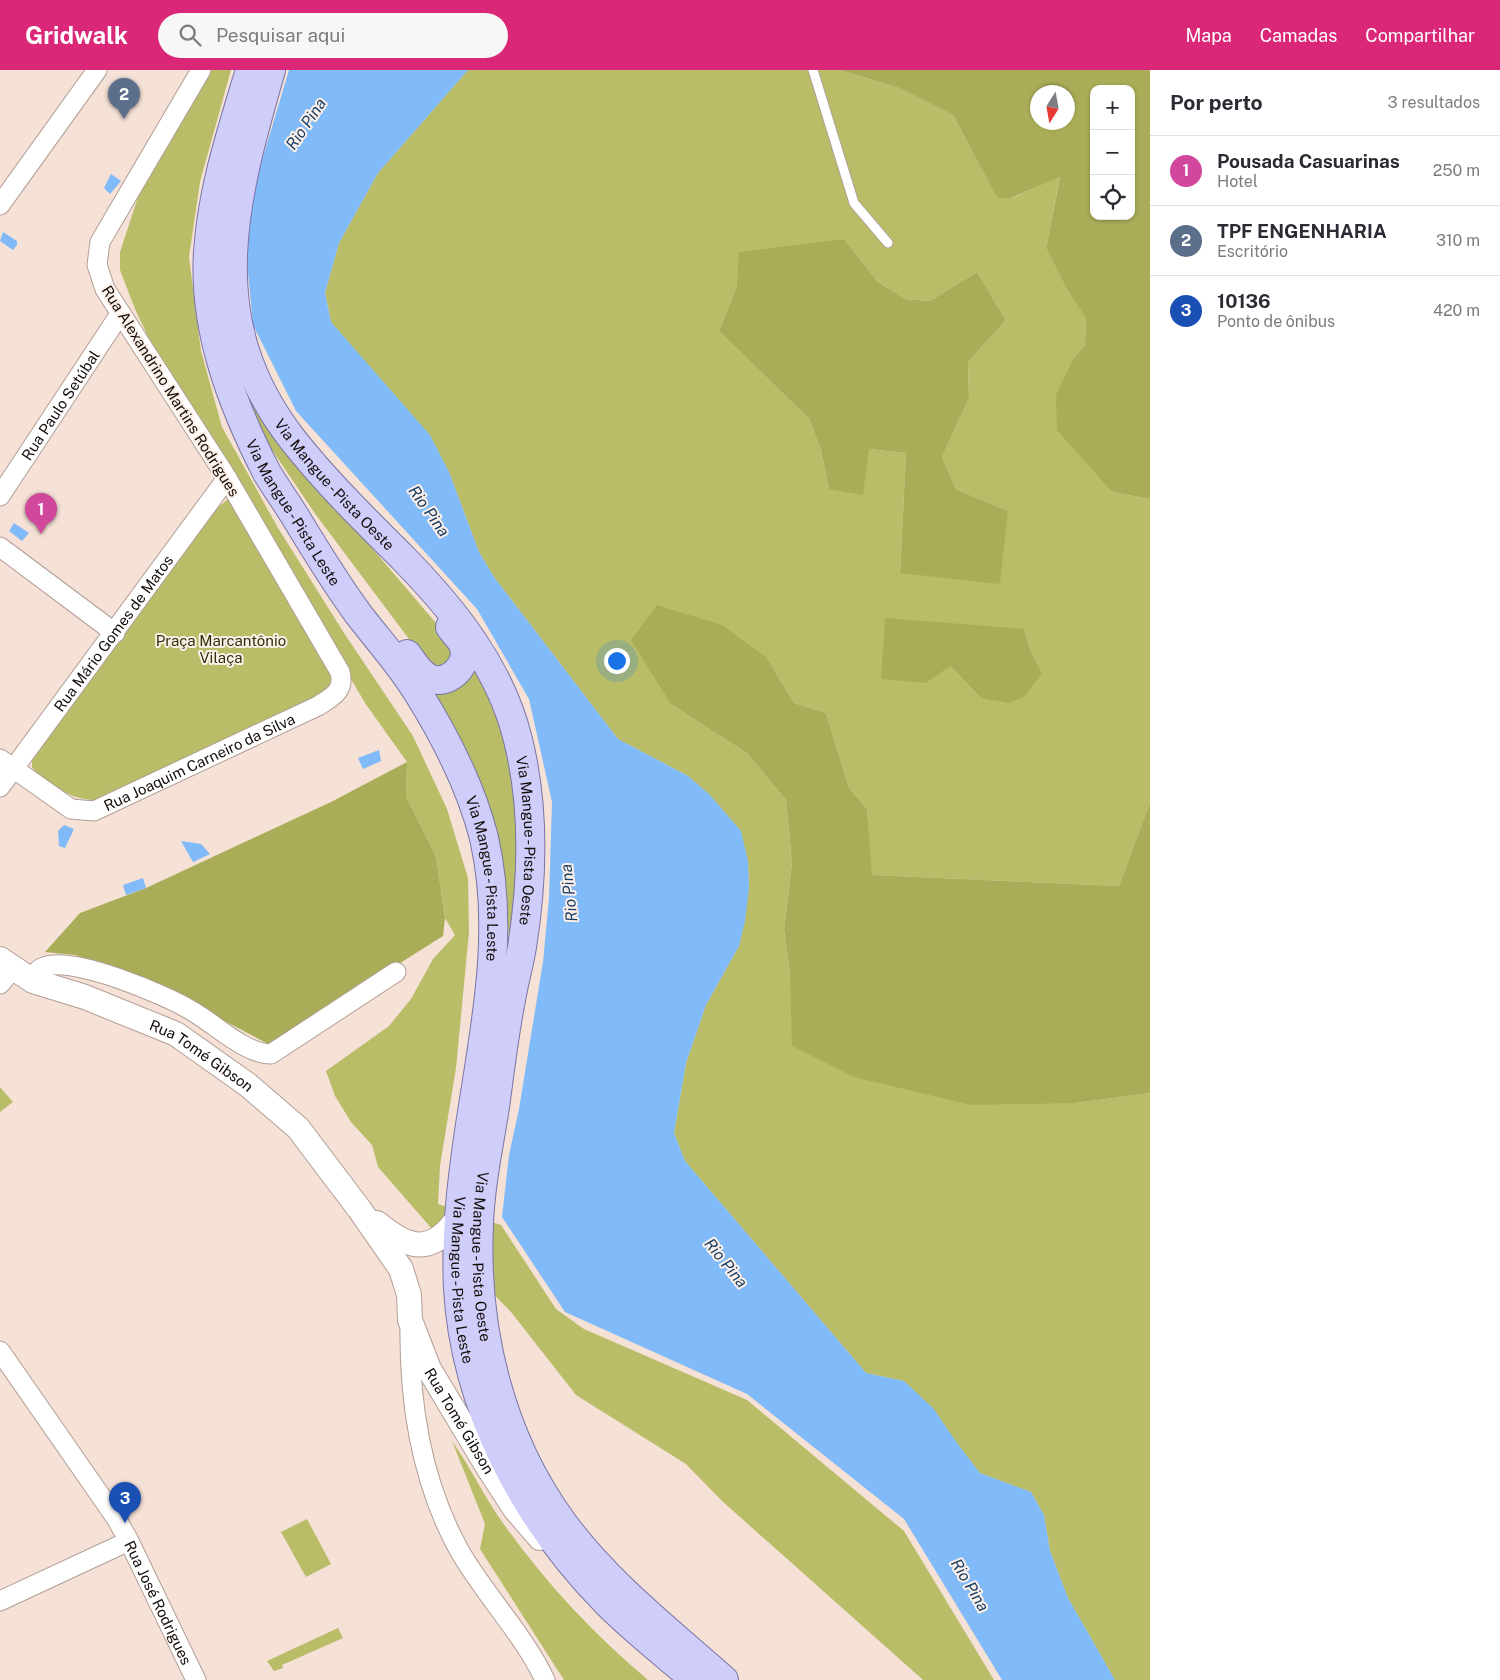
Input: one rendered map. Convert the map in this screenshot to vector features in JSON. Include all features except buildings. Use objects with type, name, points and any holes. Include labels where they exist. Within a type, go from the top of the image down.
[{"type":"main road","name":"Via Mangue - Pista Leste","points":[[250,70],[214,203],[208,255],[209,291],[218,352],[230,390],[265,468],[318,556],[355,610],[417,691],[463,776],[484,841],[492,889],[492,977],[458,1290],[469,1360],[488,1421],[519,1490],[550,1539],[608,1604],[695,1680]]},
{"type":"main road","name":"Via Mangue - Pista Oeste","points":[[271,70],[241,181],[233,238],[231,285],[239,334],[252,375],[290,436],[316,468],[428,583],[464,626],[497,682],[517,736],[526,775],[530,813],[531,852],[522,951],[467,1202],[478,1244],[482,1320],[497,1387],[517,1443],[539,1485],[564,1524],[616,1584],[724,1680]]},
{"type":"main road","points":[[265,468],[311,525],[421,672],[431,679],[443,680],[457,672],[462,665],[464,646],[388,543]]},
{"type":"street","points":[[0,205],[97,70]]},
{"type":"street","name":"Rua Alexandrino Martins Rodrigues","points":[[201,70],[100,242],[97,265],[105,289],[227,478],[340,672],[343,683]]},
{"type":"street","name":"Rua Paulo Setúbal","points":[[0,496],[120,314]]},
{"type":"street","name":"Rua Mário Gomes de Matos","points":[[0,787],[7,764],[115,632],[227,478]]},
{"type":"street","points":[[0,547],[115,632]]},
{"type":"street","name":"Rua Joaquim Carneiro da Silva","points":[[7,764],[71,809],[94,811],[318,706],[337,694],[343,683]]},
{"type":"street","points":[[34,981],[37,972],[45,966],[58,964],[81,967],[112,977],[174,1002],[199,1015],[247,1047],[261,1054],[271,1054],[396,972]]},
{"type":"street","name":"Rua Tomé Gibson","points":[[4,971],[85,998],[176,1034],[248,1085],[298,1128],[360,1210],[401,1269],[409,1295],[410,1320],[429,1369],[515,1509],[555,1555],[608,1604]]},
{"type":"street","name":"Rua Tomé Gibson","points":[[360,1210],[396,1239],[412,1245],[424,1245],[438,1241],[467,1202]]},
{"type":"street","points":[[410,1320],[410,1389],[421,1448],[437,1499],[459,1550],[545,1680]]},
{"type":"street","name":"Rua José Rodrigues","points":[[0,1351],[85,1472],[129,1541],[196,1680]]},
{"type":"street","points":[[0,1601],[129,1541]]},
{"type":"lane","points":[[813,70],[854,203],[888,242]]},
{"type":"green space","points":[[210,70],[231,70],[200,182],[189,257],[201,351],[222,427],[278,528],[344,633],[413,736],[447,809],[468,878],[469,932],[456,1068],[440,1166],[438,1204],[501,1225],[556,1309],[584,1329],[747,1400],[904,1531],[994,1680],[923,1680],[722,1501],[686,1464],[576,1395],[511,1312],[446,1245],[378,1167],[372,1145],[351,1122],[335,1096],[326,1071],[389,1026],[411,999],[433,959],[455,935],[445,918],[436,856],[406,796],[407,762],[365,703],[288,571],[161,364],[135,309],[120,270],[120,252],[138,197]]},
{"type":"green space","points":[[468,70],[840,70],[899,88],[953,115],[997,198],[1012,198],[1060,176],[1046,248],[1066,288],[1086,317],[1085,345],[1073,359],[1112,492],[1150,499],[1150,802],[1119,886],[871,875],[867,809],[849,788],[826,713],[794,703],[767,658],[671,704],[748,754],[786,800],[792,863],[784,929],[790,974],[1076,1103],[1150,1093],[1150,1680],[1115,1680],[1068,1598],[1050,1551],[1044,1515],[1031,1492],[980,1473],[904,1381],[866,1373],[685,1161],[674,1133],[686,1063],[706,1005],[739,946],[749,888],[748,861],[688,776],[618,739],[494,577],[479,552],[449,472],[331,322],[325,293],[339,243],[378,173]],"holes":[[[844,239],[878,282],[905,299],[930,301],[977,272],[1006,320],[968,362],[969,398],[942,457],[956,489],[1008,511],[900,573],[906,453],[869,449],[829,489],[821,450],[809,419],[719,331],[737,286]],[[1024,629],[1030,650],[1042,673],[981,698],[950,666]]]},
{"type":"green space","points":[[840,70],[1150,70],[1150,499],[1112,492],[1057,430],[1056,395],[1073,359],[1085,345],[1086,318],[1066,288],[1046,248],[1060,177],[1011,198],[997,198],[953,115],[899,88]]},
{"type":"green space","points":[[844,239],[878,282],[905,299],[930,301],[977,272],[1006,320],[968,362],[969,398],[942,457],[956,489],[1008,511],[1000,584],[900,573],[906,453],[869,449],[863,495],[829,489],[821,450],[809,419],[719,331],[737,286],[739,252]]},
{"type":"green space","points":[[227,325],[318,485],[436,623],[453,646],[454,659],[439,669],[427,663],[316,515],[268,444],[239,377]]},
{"type":"green space","name":"Praça Marcantônio Vilaça","points":[[228,499],[335,674],[333,692],[101,800],[83,799],[66,793],[36,772],[32,767],[32,757],[216,509]]},
{"type":"green space","points":[[657,605],[722,625],[767,658],[794,703],[826,713],[849,788],[867,809],[872,875],[1119,886],[1150,802],[1150,1093],[1076,1103],[971,1105],[854,1077],[792,1046],[790,974],[784,929],[792,863],[786,800],[748,754],[671,704],[631,640]]},
{"type":"green space","points":[[885,618],[1024,629],[1030,650],[1042,673],[1025,696],[1008,703],[981,698],[950,666],[926,683],[881,679]]},
{"type":"green space","points":[[478,666],[515,765],[521,846],[509,955],[508,917],[504,882],[491,818],[469,757],[435,693],[449,691],[461,686],[470,678]]},
{"type":"green space","points":[[407,762],[406,796],[436,856],[445,918],[443,936],[270,1045],[144,978],[75,955],[45,952],[80,913],[146,888],[331,802]]},
{"type":"green space","points":[[0,1087],[13,1102],[0,1112]]},
{"type":"green space","points":[[452,1441],[498,1516],[549,1582],[607,1643],[648,1680],[564,1680],[480,1549],[485,1524]]},
{"type":"green space","points":[[307,1519],[331,1564],[306,1577],[281,1532]]},
{"type":"green space","points":[[338,1628],[343,1638],[282,1665],[283,1668],[274,1671],[267,1661]]},
{"type":"water","name":"Rio Pina","points":[[289,70],[468,70],[378,173],[339,243],[325,293],[331,322],[430,435],[449,472],[479,552],[494,577],[618,739],[688,776],[709,794],[741,831],[748,861],[749,888],[745,921],[739,946],[706,1005],[686,1063],[674,1133],[685,1161],[866,1373],[904,1381],[933,1408],[980,1473],[1031,1492],[1044,1515],[1050,1551],[1068,1598],[1115,1680],[1002,1680],[904,1519],[747,1394],[565,1312],[502,1217],[509,1155],[519,1109],[543,962],[549,898],[552,802],[529,699],[477,609],[296,411],[253,325],[246,250],[251,197]]},
{"type":"water","points":[[111,174],[121,181],[110,194],[104,188]]},
{"type":"water","points":[[3,232],[17,241],[17,245],[13,250],[0,241]]},
{"type":"water","points":[[14,523],[29,533],[22,541],[9,531]]},
{"type":"water","points":[[379,750],[381,761],[363,769],[358,758]]},
{"type":"water","points":[[64,825],[74,829],[65,848],[59,846],[58,831]]},
{"type":"water","points":[[181,841],[201,844],[210,854],[193,862]]},
{"type":"water","points":[[143,878],[146,888],[126,895],[123,885]]},
{"type":"place","name":"TPF ENGENHARIA","points":[[124,119]]},
{"type":"place","name":"Pousada Casuarinas","points":[[41,534]]},
{"type":"place","name":"10136","points":[[125,1523]]}]
